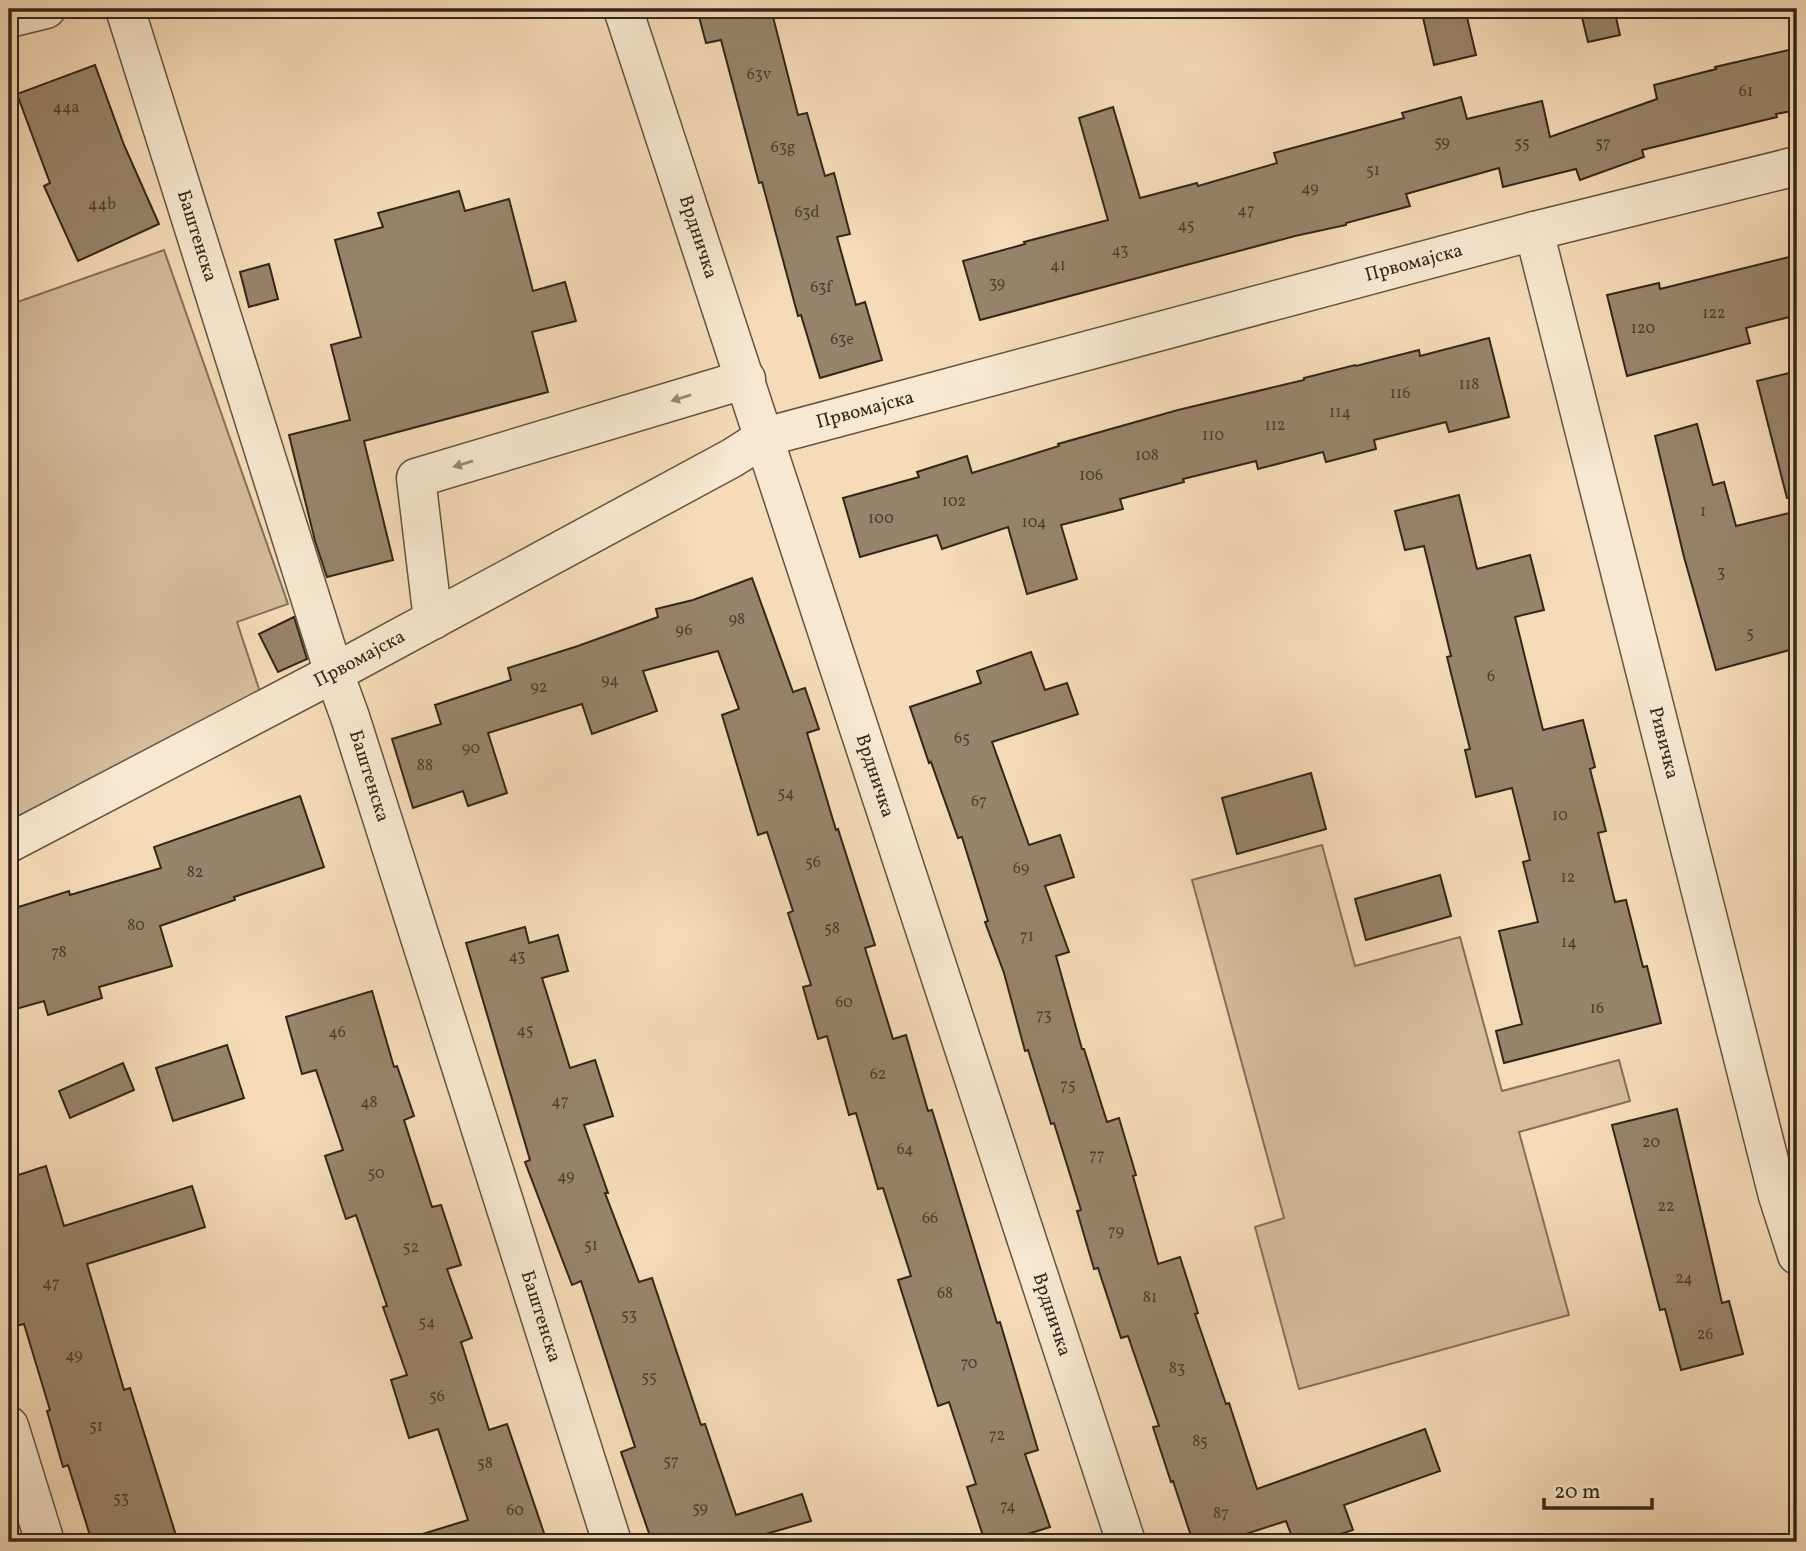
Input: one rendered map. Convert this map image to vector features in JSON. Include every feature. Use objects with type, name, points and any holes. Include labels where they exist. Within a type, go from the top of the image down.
[{"type":"street","points":[[9,18],[46,9]]},
{"type":"street","name":"Баштенска","points":[[125,9],[612,1542]]},
{"type":"street","name":"Врдничка","points":[[623,9],[1126,1542]]},
{"type":"street","name":"Првомајска","points":[[9,843],[433,620],[733,458],[765,437],[1534,231],[1797,166]]},
{"type":"street","name":"Ривичка","points":[[1534,231],[1775,1182],[1797,1255]]},
{"type":"street","points":[[433,620],[415,478],[746,379]]},
{"type":"street","points":[[9,1426],[45,1542]]},
{"type":"shaded area","points":[[164,250],[288,604],[237,622],[261,695],[9,826],[9,305]]},
{"type":"shaded area","points":[[1322,845],[1355,966],[1460,937],[1502,1091],[1619,1060],[1630,1101],[1519,1132],[1569,1315],[1299,1389],[1255,1227],[1284,1218],[1192,880]]},
{"type":"building","points":[[697,9],[771,9],[798,115],[807,113],[825,176],[834,173],[850,234],[837,237],[856,305],[865,302],[882,360],[820,378],[801,315],[798,316],[762,182],[759,183],[721,40],[706,43]]},
{"type":"building","points":[[1421,9],[1465,9],[1476,55],[1434,65]]},
{"type":"building","points":[[1580,9],[1614,9],[1620,35],[1588,42]]},
{"type":"building","points":[[1797,48],[1797,110],[1776,114],[1777,117],[1642,150],[1644,157],[1580,180],[1576,169],[1503,187],[1499,168],[1406,194],[1410,206],[1346,225],[1295,236],[980,320],[963,261],[1108,220],[1079,118],[1113,107],[1140,198],[1197,183],[1198,186],[1277,163],[1274,153],[1404,118],[1402,113],[1461,97],[1467,119],[1542,101],[1550,137],[1657,99],[1654,85],[1716,69],[1715,67]]},
{"type":"building","points":[[95,65],[124,145],[159,224],[78,261],[44,186],[50,183],[17,94]]},
{"type":"building","points":[[459,191],[465,211],[509,199],[533,291],[565,282],[576,321],[532,332],[548,392],[364,441],[393,560],[327,577],[315,541],[289,435],[350,420],[331,345],[361,337],[335,240],[383,227],[378,213]]},
{"type":"building","points":[[1797,255],[1797,315],[1746,328],[1750,343],[1627,376],[1607,295],[1659,283],[1660,289]]},
{"type":"building","points":[[269,264],[278,299],[249,307],[240,272]]},
{"type":"building","points":[[1489,338],[1509,417],[1449,432],[1446,422],[1374,440],[1376,449],[1326,462],[1323,452],[1258,469],[1256,461],[1183,479],[1184,482],[1120,499],[1123,509],[1061,525],[1077,579],[1027,594],[1008,527],[942,549],[937,535],[860,557],[843,498],[919,477],[917,472],[967,456],[972,473],[1059,446],[1058,444],[1178,410],[1419,350],[1420,356]]},
{"type":"building","points":[[1797,371],[1797,497],[1787,498],[1757,381]]},
{"type":"building","points":[[1697,424],[1713,485],[1724,482],[1736,526],[1797,511],[1797,648],[1716,670],[1684,557],[1655,436]]},
{"type":"building","points":[[1459,495],[1477,569],[1530,555],[1544,610],[1515,617],[1543,730],[1583,720],[1595,767],[1590,769],[1606,831],[1598,833],[1615,902],[1626,900],[1643,967],[1647,966],[1661,1023],[1504,1063],[1496,1031],[1522,1024],[1499,931],[1538,922],[1523,862],[1530,860],[1512,788],[1476,797],[1465,750],[1470,749],[1447,657],[1451,656],[1424,546],[1405,550],[1395,511]]},
{"type":"building","points":[[752,578],[793,692],[805,688],[819,729],[807,733],[875,945],[865,948],[893,1039],[906,1035],[928,1111],[932,1110],[1038,1450],[1025,1454],[1050,1527],[1002,1542],[985,1542],[967,1487],[976,1484],[949,1402],[938,1406],[898,1280],[911,1276],[883,1188],[878,1189],[856,1113],[849,1115],[827,1036],[818,1039],[803,987],[811,985],[788,913],[793,911],[767,832],[758,835],[722,715],[739,709],[718,651],[643,671],[657,711],[592,734],[582,704],[488,733],[507,793],[468,806],[463,791],[413,808],[392,739],[441,724],[435,705],[511,680],[508,668],[658,617],[656,609],[693,600]]},
{"type":"building","points":[[294,617],[307,659],[278,672],[259,634]]},
{"type":"building","points":[[1031,652],[1045,690],[1067,683],[1078,714],[992,742],[1029,845],[1060,835],[1074,877],[1045,886],[1069,952],[1056,956],[1082,1049],[1107,1122],[1119,1118],[1158,1264],[1180,1257],[1198,1313],[1195,1314],[1226,1404],[1229,1403],[1257,1489],[1425,1429],[1440,1471],[1344,1505],[1353,1530],[1317,1542],[1294,1542],[1286,1521],[1221,1542],[1193,1542],[1153,1427],[1159,1426],[1128,1336],[1121,1338],[1098,1268],[1094,1269],[1077,1211],[1081,1210],[1054,1123],[1051,1124],[1028,1050],[1025,1051],[962,837],[958,838],[910,707],[981,683],[977,671]]},
{"type":"building","points":[[1311,773],[1326,829],[1237,854],[1222,798]]},
{"type":"building","points":[[300,796],[324,867],[234,897],[235,900],[160,926],[172,966],[99,987],[102,998],[48,1015],[44,1001],[9,1011],[9,910],[69,891],[70,895],[161,868],[154,847]]},
{"type":"building","points":[[1440,875],[1451,916],[1366,940],[1355,899]]},
{"type":"building","points":[[525,927],[529,943],[558,935],[568,971],[542,978],[570,1068],[595,1060],[613,1116],[584,1125],[608,1193],[605,1193],[639,1282],[652,1278],[701,1425],[705,1424],[736,1515],[802,1494],[811,1521],[745,1540],[746,1542],[652,1542],[621,1452],[635,1447],[581,1281],[572,1285],[525,1162],[530,1160],[466,943]]},
{"type":"building","points":[[372,991],[394,1067],[397,1066],[414,1116],[404,1120],[432,1207],[441,1205],[461,1265],[447,1269],[472,1338],[461,1342],[489,1430],[507,1424],[547,1542],[417,1542],[416,1536],[468,1520],[438,1429],[409,1438],[391,1380],[407,1375],[383,1307],[387,1306],[356,1215],[346,1219],[325,1156],[343,1150],[316,1070],[302,1074],[286,1017]]},
{"type":"building","points":[[227,1045],[244,1098],[173,1121],[156,1068]]},
{"type":"building","points":[[123,1063],[134,1090],[70,1118],[59,1091]]},
{"type":"building","points":[[1677,1109],[1722,1303],[1729,1301],[1743,1354],[1681,1370],[1665,1309],[1660,1310],[1612,1125]]},
{"type":"building","points":[[46,1166],[64,1226],[192,1186],[205,1227],[87,1264],[124,1390],[130,1388],[178,1542],[92,1542],[68,1465],[63,1467],[47,1411],[50,1410],[24,1324],[16,1326],[9,1303],[9,1178]]}]
